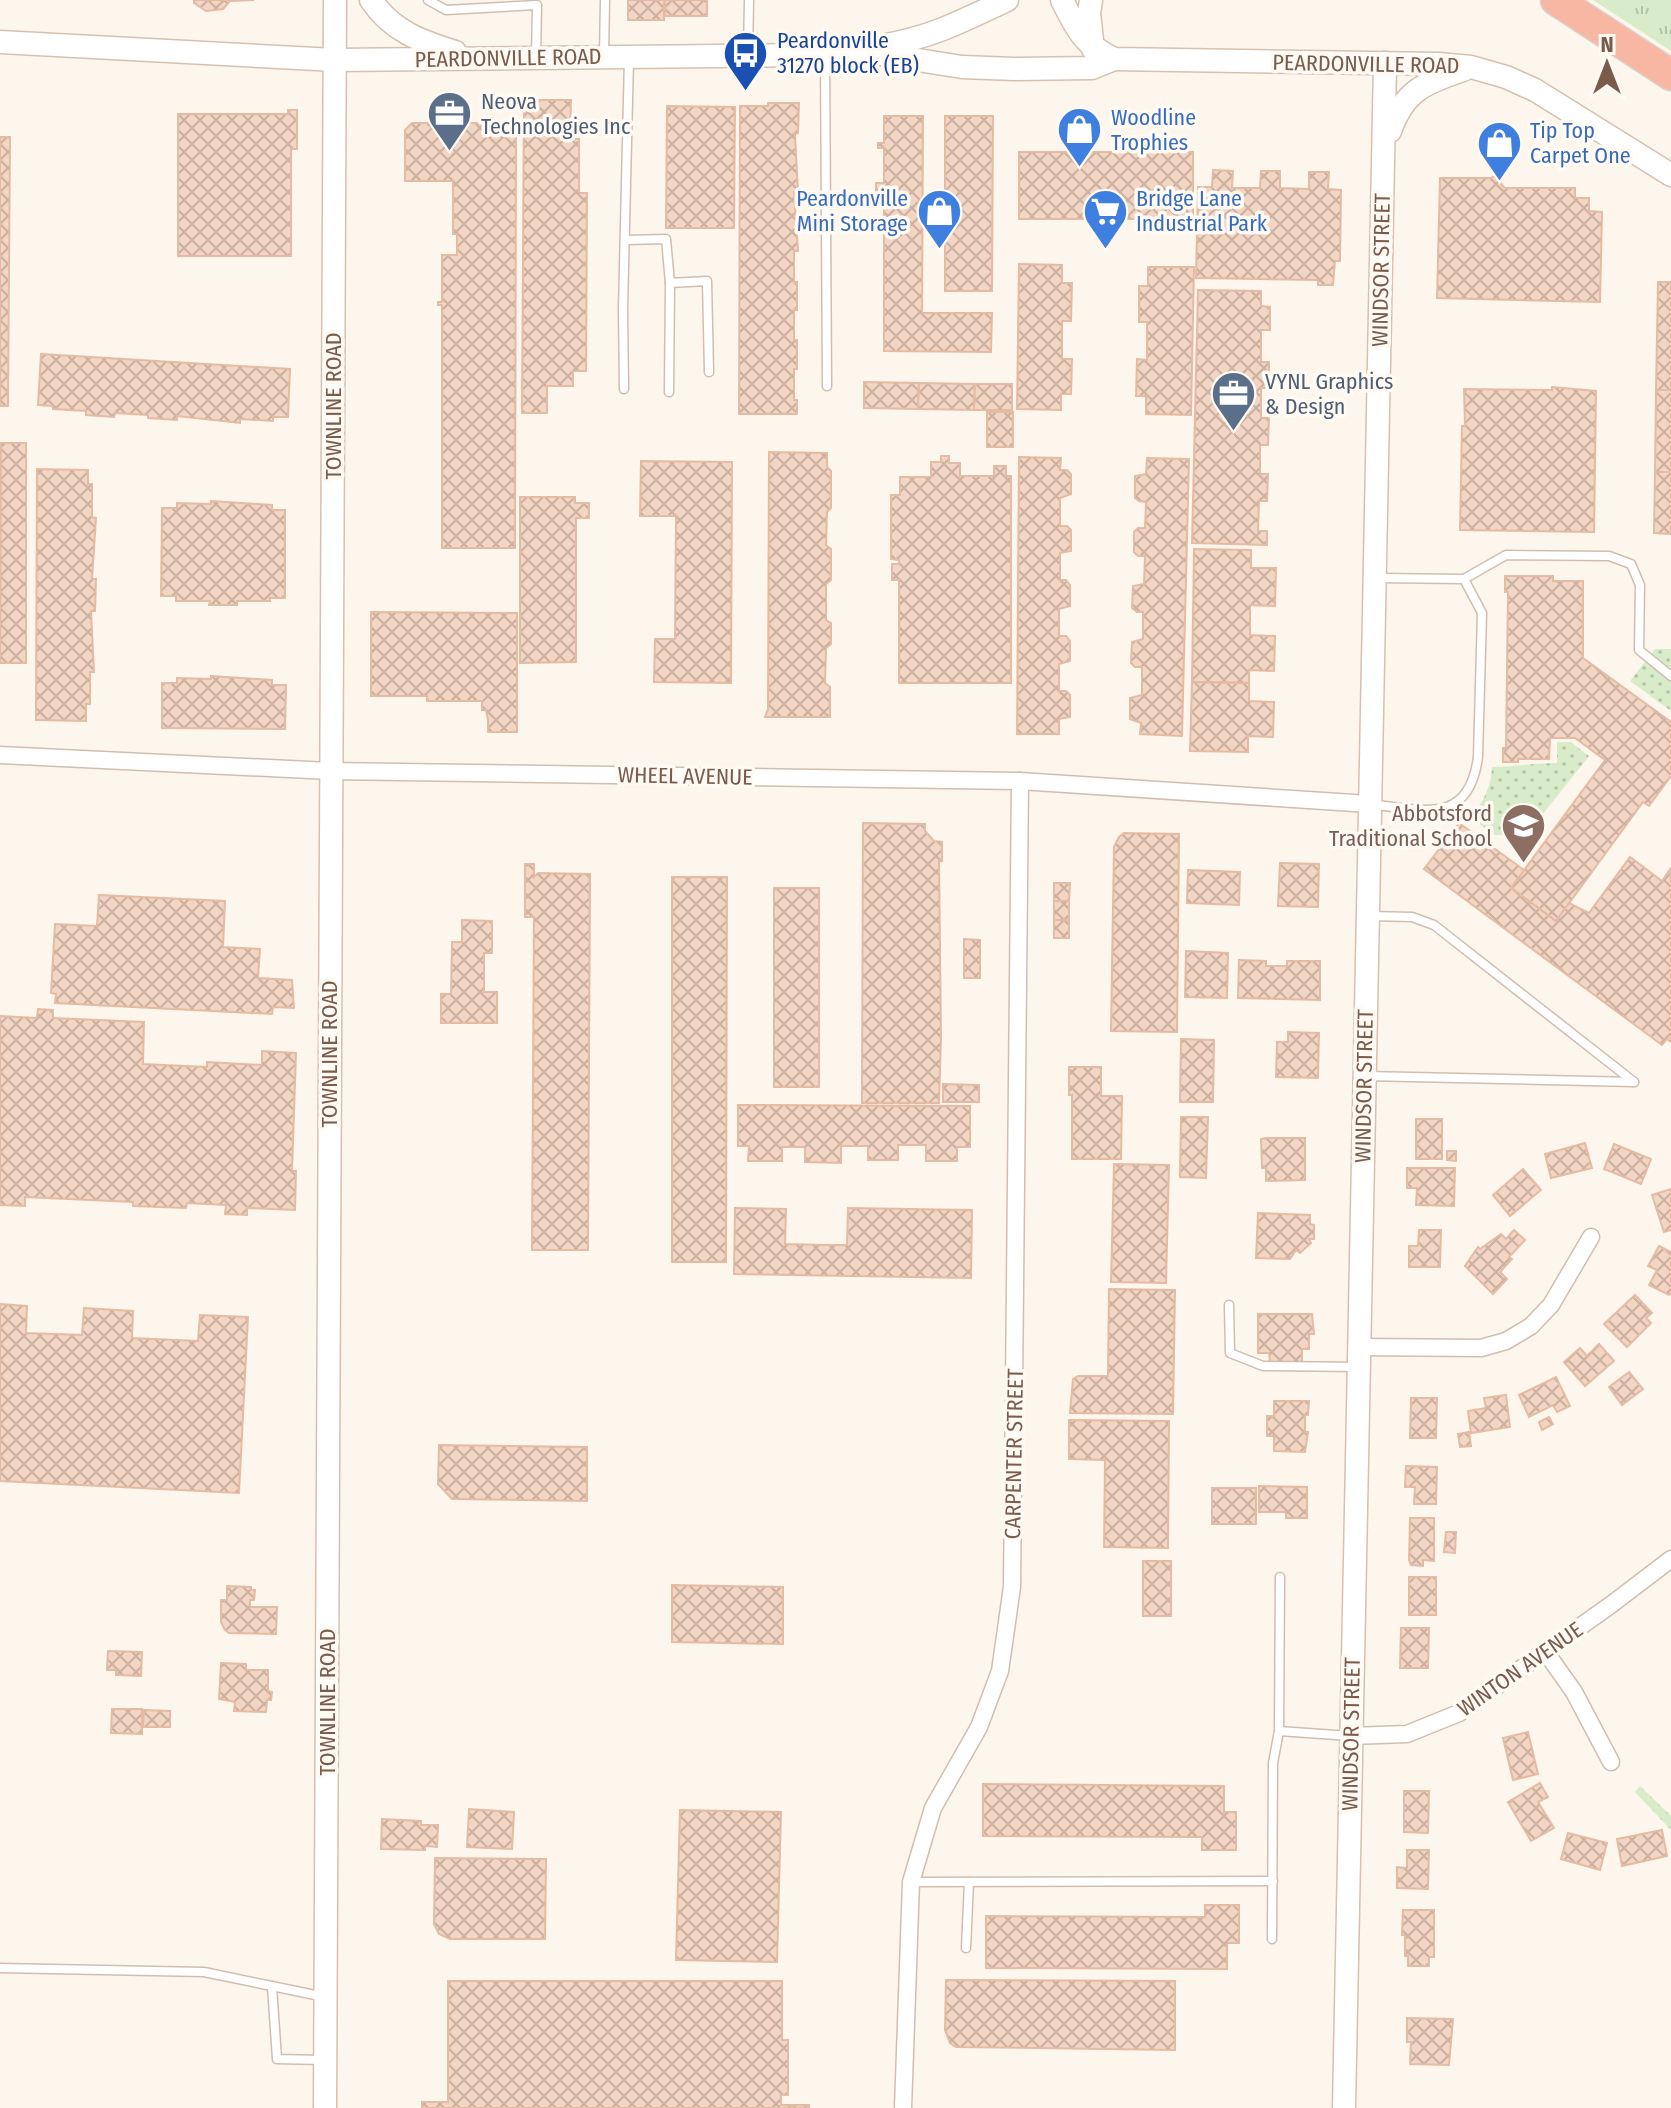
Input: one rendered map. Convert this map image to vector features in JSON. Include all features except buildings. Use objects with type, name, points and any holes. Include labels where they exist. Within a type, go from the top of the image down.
[{"type":"highway","points":[[1556,0],[1671,75]]},
{"type":"street","name":"TOWNLINE ROAD","points":[[325,2108],[335,0]]},
{"type":"street","points":[[371,0],[382,17],[418,40],[475,58]]},
{"type":"street","name":"PEARDONVILLE ROAD","points":[[0,42],[335,60],[825,54],[905,41],[941,30],[1007,0]]},
{"type":"street","name":"PEARDONVILLE ROAD","points":[[1062,0],[1078,33],[1093,49],[1114,59],[1385,63],[1471,67],[1506,77],[1535,90],[1671,175]]},
{"type":"street","points":[[1091,0],[1089,13],[1093,49]]},
{"type":"street","points":[[857,51],[962,67],[1092,68],[1114,59]]},
{"type":"street","name":"WINDSOR STREET","points":[[1344,2108],[1385,63]]},
{"type":"street","points":[[1384,148],[1398,108],[1413,94],[1430,81],[1471,67]]},
{"type":"street","name":"WHEEL AVENUE","points":[[0,755],[330,771],[1020,781],[1369,804]]},
{"type":"street","name":"CARPENTER STREET","points":[[903,2108],[911,1882],[933,1808],[979,1727],[1000,1671],[1012,1587],[1020,781]]},
{"type":"street","points":[[1359,1357],[1481,1348],[1506,1341],[1531,1326],[1551,1305],[1591,1237]]},
{"type":"street","name":"WINTON AVENUE","points":[[1351,1736],[1407,1734],[1459,1713],[1671,1559]]},
{"type":"street","points":[[1545,1651],[1574,1692],[1611,1762]]},
{"type":"lane","points":[[428,0],[446,10],[537,5],[536,58]]},
{"type":"lane","points":[[604,57],[605,0]]},
{"type":"lane","points":[[748,56],[749,0]]},
{"type":"lane","points":[[825,54],[827,386]]},
{"type":"lane","points":[[624,389],[629,57]]},
{"type":"lane","points":[[626,240],[666,239],[670,283],[669,392]]},
{"type":"lane","points":[[670,283],[707,281],[709,372]]},
{"type":"lane","points":[[1374,578],[1464,579],[1506,555],[1609,556],[1631,564],[1640,585],[1639,650],[1671,676]]},
{"type":"lane","points":[[1369,804],[1434,811],[1455,805],[1468,792],[1476,775],[1482,613],[1464,579]]},
{"type":"lane","points":[[1364,1076],[1634,1082],[1434,925],[1412,917],[1367,916]]},
{"type":"lane","points":[[1229,1305],[1230,1353],[1263,1366],[1359,1357]]},
{"type":"lane","points":[[1272,1939],[1273,1763],[1279,1731],[1280,1577]]},
{"type":"lane","points":[[1279,1731],[1351,1736]]},
{"type":"lane","points":[[911,1882],[1273,1881]]},
{"type":"lane","points":[[966,1948],[969,1882]]},
{"type":"lane","points":[[0,1968],[204,1972],[326,1997]]},
{"type":"lane","points":[[272,1986],[277,2059],[326,2060]]},
{"type":"green space","points":[[1593,0],[1671,0],[1671,51]]},
{"type":"green space","points":[[1655,649],[1671,649],[1671,711],[1630,681]]},
{"type":"green space","points":[[1557,742],[1571,742],[1589,756],[1531,829],[1495,835],[1470,817],[1486,794],[1492,767],[1557,763]]},
{"type":"green space","points":[[1640,1786],[1671,1816],[1671,1830],[1635,1792]]},
{"type":"place","name":"Peardonville 31270 block (EB)","points":[[746,92]]},
{"type":"place","name":"Neova Technologies Inc","points":[[450,153]]},
{"type":"place","name":"Woodline Trophies","points":[[1080,169]]},
{"type":"place","name":"Tip Top Carpet One","points":[[1499,182]]},
{"type":"place","name":"Peardonville Mini Storage","points":[[939,250]]},
{"type":"place","name":"Bridge Lane Industrial Park","points":[[1105,250]]},
{"type":"place","name":"VYNL Graphics & Design","points":[[1234,433]]},
{"type":"place","name":"Abbotsford Traditional School","points":[[1523,865]]}]
